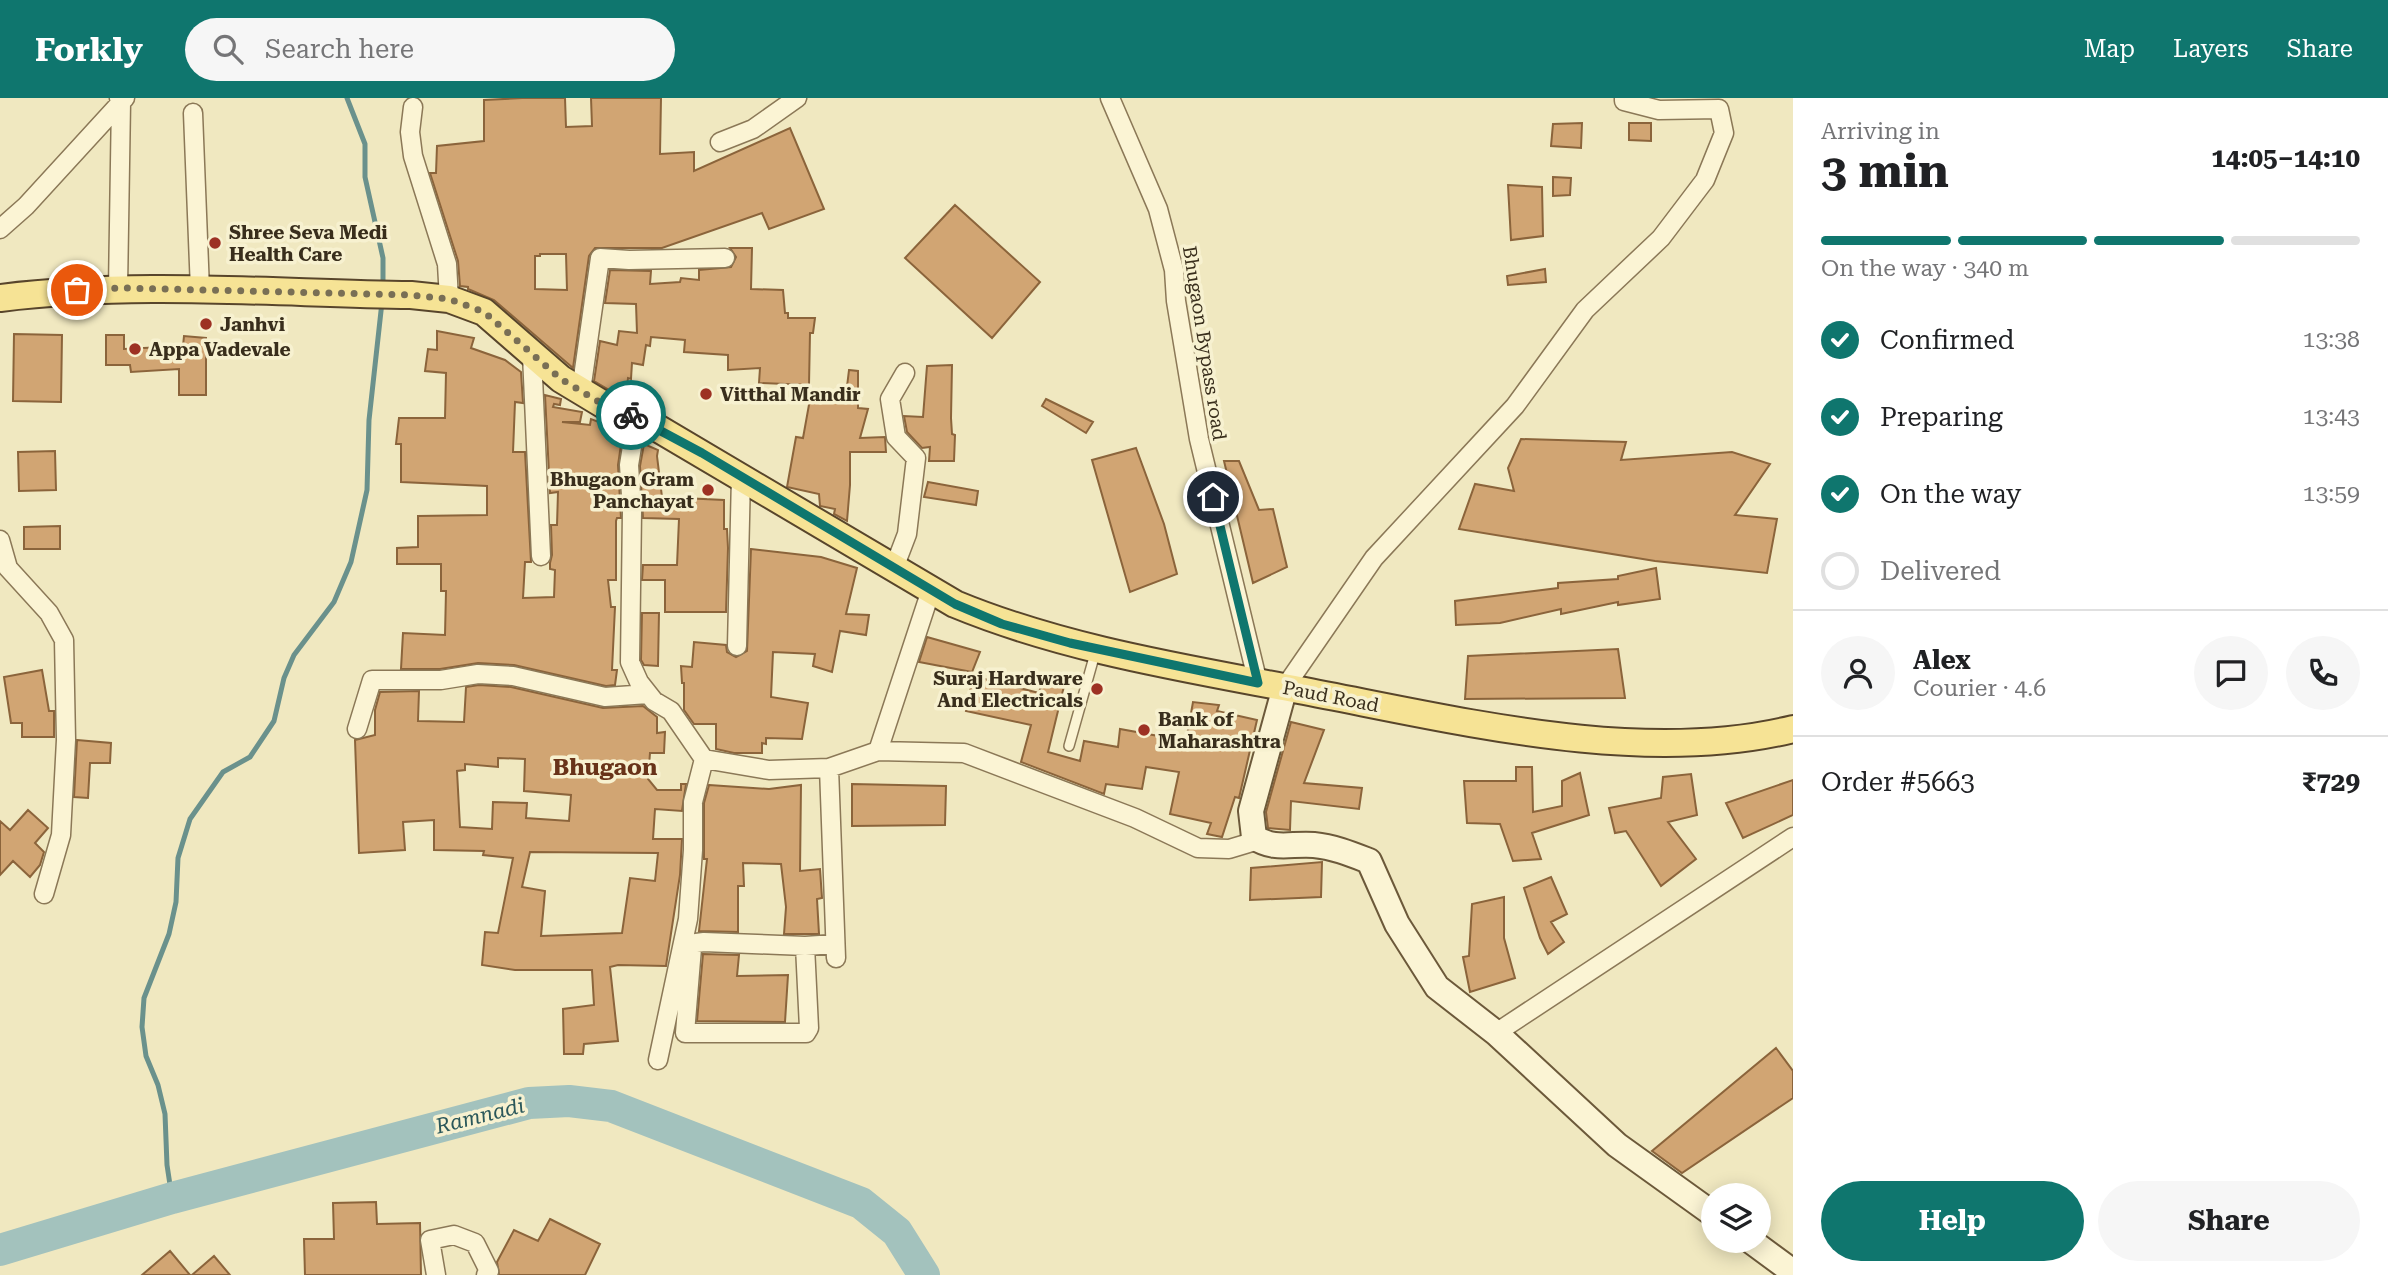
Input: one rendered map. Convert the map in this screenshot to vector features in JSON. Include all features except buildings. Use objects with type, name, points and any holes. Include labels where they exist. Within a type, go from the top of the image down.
[{"type":"main road","name":"Paud Road","points":[[0,298],[57,291],[118,288],[411,295],[449,299],[484,312],[561,379],[619,414],[637,416],[955,604],[1002,624],[1258,683],[1496,727],[1626,742],[1695,743],[1757,738],[1793,729]]},
{"type":"street","points":[[720,142],[753,129],[797,98]]},
{"type":"street","name":"Bhugaon Bypass road","points":[[1110,98],[1158,209],[1174,270],[1176,301],[1199,439],[1258,683]]},
{"type":"street","points":[[1624,98],[1624,101],[1659,110],[1719,108],[1724,133],[1705,180],[1661,238],[1585,310],[1516,406],[1374,558],[1285,687],[1251,811],[1254,837],[1268,846],[1315,845],[1346,851],[1369,861],[1397,924],[1437,987],[1496,1033],[1617,1145],[1701,1205]]},
{"type":"street","points":[[0,229],[26,206],[122,99]]},
{"type":"street","points":[[118,288],[122,99]]},
{"type":"street","points":[[413,107],[410,132],[413,156],[447,264],[449,299]]},
{"type":"street","points":[[193,113],[200,290]]},
{"type":"street","points":[[581,391],[600,258],[725,258]]},
{"type":"street","points":[[532,355],[541,556]]},
{"type":"street","points":[[894,568],[907,534],[916,458],[896,437],[890,399],[905,373]]},
{"type":"street","points":[[637,416],[629,465],[632,511],[630,662],[648,694],[671,711],[704,759],[769,770],[829,768],[878,751],[964,753],[1135,818],[1198,848],[1229,849],[1259,840]]},
{"type":"street","points":[[737,646],[741,477]]},
{"type":"street","points":[[0,540],[8,568],[49,613],[64,640],[66,740],[61,835],[44,894]]},
{"type":"street","points":[[878,751],[931,590]]},
{"type":"street","points":[[357,729],[372,680],[441,680],[478,674],[513,676],[605,697],[648,694]]},
{"type":"street","points":[[658,1060],[688,919],[693,802],[704,759]]},
{"type":"street","points":[[805,946],[806,1033],[685,1033],[692,948],[696,943],[805,946],[836,951],[829,768]]},
{"type":"street","points":[[1496,1033],[1793,837]]},
{"type":"street","points":[[436,1275],[430,1240],[454,1235],[475,1243],[489,1271],[485,1275]]},
{"type":"street","points":[[1767,1253],[1793,1272]]},
{"type":"lane","points":[[1069,746],[1097,648]]},
{"type":"waterway","points":[[347,98],[365,144],[365,177],[383,258],[383,285]]},
{"type":"waterway","points":[[172,1198],[167,1165],[165,1114],[158,1085],[146,1056],[142,1027],[144,998],[169,934],[176,902],[178,858],[190,819],[223,772],[250,757],[274,721],[284,678],[294,655],[334,602],[351,562],[367,490],[369,420],[382,302]]},
{"type":"waterway","name":"Ramnadi","points":[[0,1250],[172,1198],[529,1103],[569,1101],[611,1106],[861,1203],[897,1232],[924,1275]]},
{"type":"way so far","points":[[77,290],[123,288],[411,295],[449,299],[484,312],[561,379],[619,414],[631,415]]},
{"type":"place","name":"Shree Seva Medi Health Care","points":[[215,243]]},
{"type":"place","name":"Janhvi","points":[[206,324]]},
{"type":"place","name":"Appa Vadevale","points":[[135,349]]},
{"type":"place","name":"Vitthal Mandir","points":[[706,394]]},
{"type":"place","name":"Bhugaon Gram Panchayat","points":[[708,490]]},
{"type":"place","name":"Suraj Hardware And Electricals","points":[[1097,689]]},
{"type":"place","name":"Bank of Maharashtra","points":[[1144,730]]},
{"type":"district","name":"Bhugaon","points":[[605,767]]},
{"type":"route","points":[[631,415],[702,453],[955,604],[1002,624],[1070,643],[1258,683],[1242,626],[1213,497]]}]
